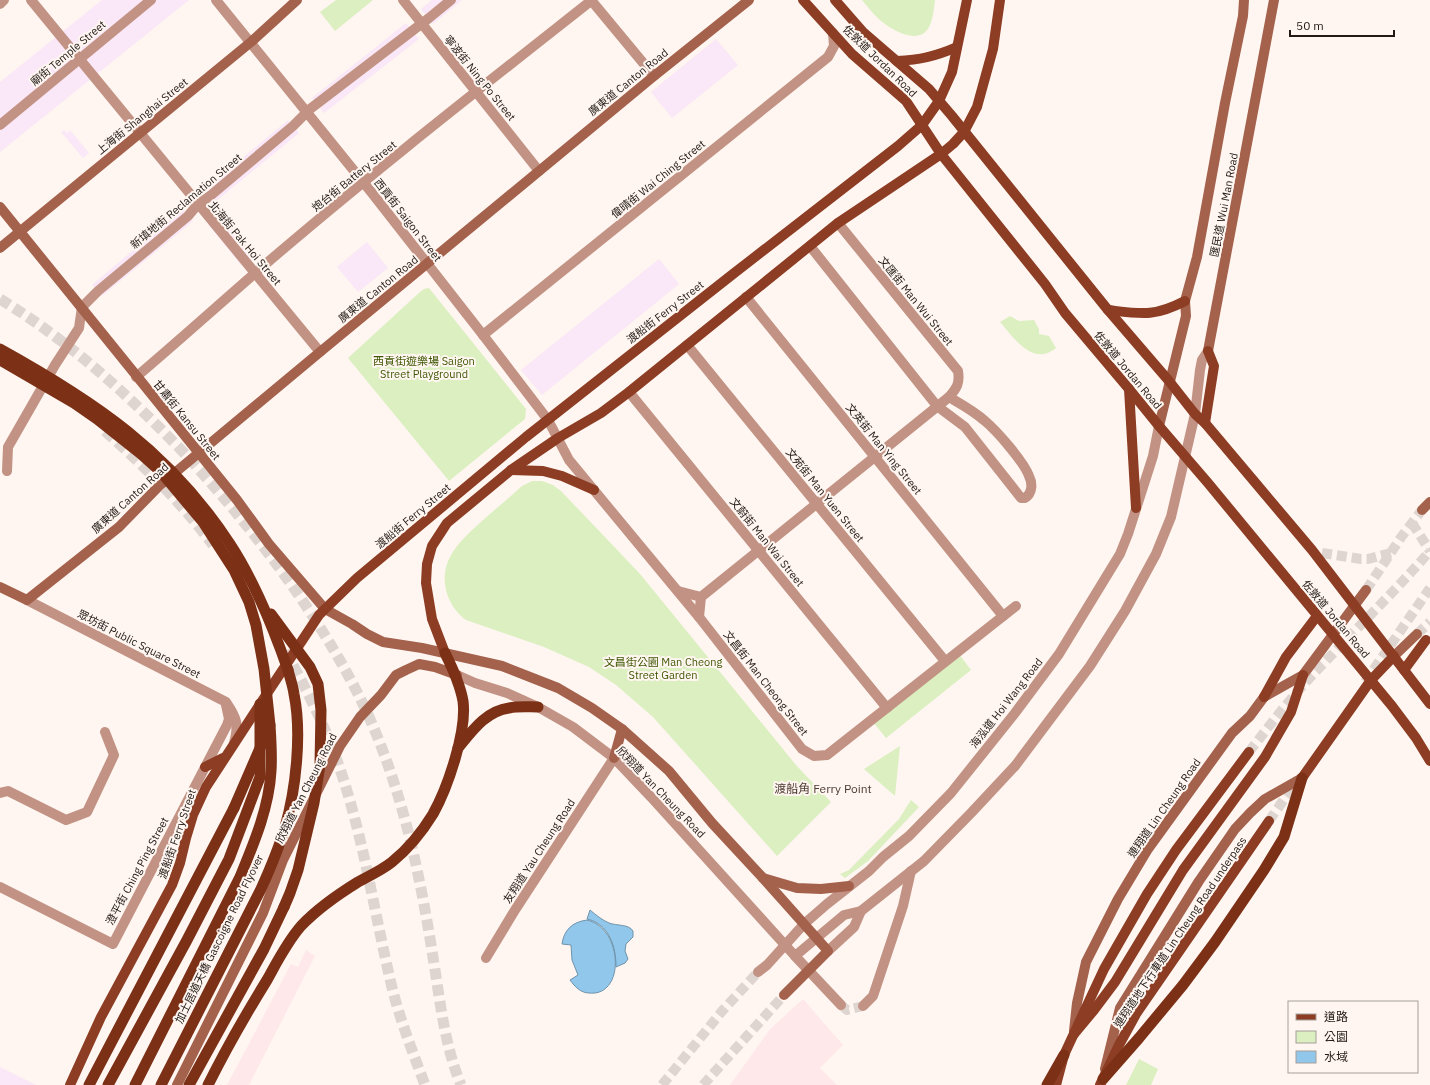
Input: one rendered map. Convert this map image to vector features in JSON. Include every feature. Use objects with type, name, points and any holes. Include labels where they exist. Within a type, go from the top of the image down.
[{"type":"highway","name":"加士居道天橋 Gascoigne Road Flyover","points":[[0,348],[60,383],[125,428],[167,466],[196,499],[230,544],[242,565],[280,647],[294,694],[298,728],[297,750],[290,804],[282,838],[261,890],[160,1085]]},
{"type":"highway","name":"加士居道天橋 Gascoigne Road Flyover","points":[[0,360],[68,399],[120,436],[161,472],[203,522],[234,570],[249,602],[261,647],[272,748],[271,772],[263,817],[240,877],[134,1085]]},
{"type":"highway","points":[[189,1085],[267,943],[290,893],[298,870],[314,803],[320,765],[321,710],[318,684],[310,667],[258,598]]},
{"type":"highway","points":[[208,1085],[228,1045],[300,927],[320,908],[344,891],[391,863],[420,833],[433,814],[442,794],[458,748],[463,719],[463,701],[457,675],[445,653]]},
{"type":"highway","points":[[108,1085],[187,940],[229,859],[260,777],[260,704]]},
{"type":"highway","points":[[458,748],[480,722],[497,711],[508,708],[538,707]]},
{"type":"highway","points":[[89,1085],[234,808],[270,725]]},
{"type":"highway","points":[[1102,1082],[1183,985],[1215,942],[1264,870],[1284,837],[1302,778]]},
{"type":"highway","points":[[1048,1085],[1064,1055]]},
{"type":"main road","name":"上海街 Shanghai Street","points":[[0,248],[141,134],[251,42],[297,0]]},
{"type":"main road","name":"廣東道 Canton Road","points":[[27,600],[119,527],[159,486],[428,264],[539,170],[749,0]]},
{"type":"main road","name":"佐敦道 Jordan Road","points":[[803,0],[858,60],[906,101],[941,154],[1045,284],[1065,314],[1371,680],[1416,738],[1430,761]]},
{"type":"main road","name":"佐敦道 Jordan Road","points":[[835,0],[872,40],[929,89],[1108,310],[1169,381],[1195,414],[1317,551],[1355,605],[1430,704]]},
{"type":"main road","points":[[939,101],[952,72],[967,0]]},
{"type":"main road","points":[[445,653],[432,619],[426,583],[427,564],[432,546],[447,523],[511,470],[558,438],[601,413],[629,392],[838,223],[941,154],[953,144],[964,132],[977,107],[994,49],[1000,0]]},
{"type":"main road","name":"匯民道 Wui Man Road","points":[[1169,381],[1186,316],[1185,301],[1199,249],[1218,138],[1243,16],[1244,0]]},
{"type":"main road","name":"匯民道 Wui Man Road","points":[[1208,351],[1274,0]]},
{"type":"main road","points":[[897,61],[917,60],[932,57],[957,47]]},
{"type":"main road","name":"渡船街 Ferry Street","points":[[70,1085],[101,1017],[172,885],[180,863],[193,815],[206,787],[308,631],[325,609],[357,578],[548,420],[898,146],[922,125],[939,101]]},
{"type":"main road","name":"甘肅街 Kansu Street","points":[[0,207],[237,500],[269,544],[325,609],[367,634]]},
{"type":"main road","points":[[1108,310],[1134,313],[1152,313],[1163,311],[1185,301]]},
{"type":"main road","points":[[1205,424],[1214,366],[1208,351]]},
{"type":"main road","name":"海泓道 Hoi Wang Road","points":[[1159,426],[1169,381]]},
{"type":"main road","points":[[1129,389],[1136,508]]},
{"type":"main road","points":[[511,470],[543,471],[562,476],[594,490]]},
{"type":"main road","points":[[1422,510],[1430,502]]},
{"type":"main road","name":"眾坊街 Public Square Street","points":[[0,587],[27,600]]},
{"type":"main road","name":"連翔道 Lin Cheung Road","points":[[1056,1085],[1064,1055],[1074,1034],[1086,962],[1118,899],[1148,849],[1232,733],[1250,716],[1264,697],[1303,675],[1366,590]]},
{"type":"main road","points":[[1264,697],[1286,657],[1317,616]]},
{"type":"main road","name":"欣翔道 Yan Cheung Road","points":[[367,634],[383,642],[422,648],[502,666],[558,688],[592,708],[622,729],[662,764],[712,823],[828,951]]},
{"type":"main road","points":[[1102,1082],[1120,1008],[1199,881],[1235,829],[1265,800],[1302,778],[1371,680],[1417,634]]},
{"type":"main road","points":[[1404,670],[1426,640]]},
{"type":"main road","name":"欣翔道 Yan Cheung Road","points":[[177,1085],[263,913],[283,860],[340,746],[360,717],[381,695],[396,675],[419,664],[435,667],[457,675]]},
{"type":"main road","points":[[1074,1034],[1115,982],[1183,870],[1265,757],[1291,712],[1303,675]]},
{"type":"main road","points":[[614,758],[622,729]]},
{"type":"main road","points":[[1074,1034],[1104,969],[1159,875],[1249,752]]},
{"type":"main road","points":[[205,767],[227,756]]},
{"type":"main road","name":"連翔道地下行車道 Lin Cheung Road underpass","points":[[1102,1082],[1119,1045],[1136,1014],[1269,821]]},
{"type":"main road","points":[[763,878],[797,888],[821,889],[849,886]]},
{"type":"main road","points":[[784,994],[828,951]]},
{"type":"street","points":[[0,4],[4,0]]},
{"type":"street","name":"北海街 Pak Hoi Street","points":[[31,0],[78,60],[141,134],[320,352]]},
{"type":"street","name":"廟街 Temple Street","points":[[0,125],[151,0]]},
{"type":"street","name":"西貢街 Saigon Street","points":[[216,0],[364,183],[484,335],[548,420]]},
{"type":"street","name":"寧波街 Ning Po Street","points":[[403,0],[539,170]]},
{"type":"street","name":"新填地街 Reclamation Street","points":[[82,307],[98,291],[188,216],[198,204],[210,196],[293,126],[307,112],[451,0]]},
{"type":"street","points":[[591,0],[654,76]]},
{"type":"street","name":"炮台街 Battery Street","points":[[136,377],[255,273],[591,0]]},
{"type":"street","name":"偉晴街 Wai Ching Street","points":[[484,335],[828,57],[834,46],[833,33]]},
{"type":"street","name":"文匯街 Man Wui Street","points":[[701,597],[949,397],[957,388],[960,380],[958,371],[838,223]]},
{"type":"street","points":[[810,246],[938,406],[964,427],[1021,498],[1028,496],[1031,488],[1030,478],[1025,468],[1003,440],[985,421],[949,397]]},
{"type":"street","name":"文英街 Man Ying Street","points":[[746,297],[1004,616]]},
{"type":"street","points":[[7,471],[8,447],[55,365],[79,328],[82,307]]},
{"type":"street","name":"文苑街 Man Yuen Street","points":[[687,344],[945,661]]},
{"type":"street","name":"匯民道 Wui Man Road","points":[[1195,414],[1202,360],[1208,351]]},
{"type":"street","name":"文蔚街 Man Wai Street","points":[[629,392],[887,708]]},
{"type":"street","points":[[795,956],[844,915],[861,911],[924,861],[967,818],[1015,766],[1090,666],[1125,611],[1156,554],[1171,517],[1195,414]]},
{"type":"street","name":"文昌街 Man Cheong Street","points":[[548,420],[569,460],[699,617],[802,749],[814,756],[827,755],[1016,606]]},
{"type":"street","name":"海泓道 Hoi Wang Road","points":[[758,972],[767,965],[804,924],[909,836],[951,793],[1015,713],[1059,654],[1120,554],[1153,456],[1159,426]]},
{"type":"street","points":[[678,591],[701,597],[699,617]]},
{"type":"street","name":"眾坊街 Public Square Street","points":[[27,600],[226,702]]},
{"type":"street","name":"欣翔道 Yan Cheung Road","points":[[457,675],[538,707],[573,727],[614,758],[651,796],[841,1005]]},
{"type":"street","points":[[226,702],[235,715],[237,730],[233,745]]},
{"type":"street","name":"澄平街 Ching Ping Street","points":[[0,888],[113,944],[229,719],[226,702]]},
{"type":"street","points":[[0,793],[8,791],[66,820],[87,812],[114,755],[104,732]]},
{"type":"street","name":"友翔道 Yau Cheung Road","points":[[486,958],[515,910],[614,758]]},
{"type":"street","points":[[863,1006],[873,996],[903,906],[912,871]]},
{"type":"street","points":[[828,951],[854,927],[861,911]]},
{"type":"shaded area","points":[[102,0],[189,0],[0,152],[0,82]]},
{"type":"shaded area","points":[[432,0],[462,0],[433,24],[421,9]]},
{"type":"shaded area","points":[[406,23],[419,39],[324,113],[312,98]]},
{"type":"shaded area","points":[[716,39],[738,65],[672,118],[651,92]]},
{"type":"shaded area","points":[[288,120],[299,133],[215,202],[205,189]]},
{"type":"shaded area","points":[[64,130],[67,133],[70,130],[89,153],[83,158],[61,132]]},
{"type":"shaded area","points":[[182,209],[193,221],[102,296],[92,285]]},
{"type":"shaded area","points":[[221,213],[254,255],[241,265],[208,224]]},
{"type":"shaded area","points":[[367,242],[388,268],[358,292],[337,267]]},
{"type":"shaded area","points":[[659,259],[679,284],[542,395],[521,370]]},
{"type":"shaded area","points":[[306,950],[315,956],[249,1085],[227,1085],[291,964],[298,967]]},
{"type":"shaded area","points":[[803,999],[843,1045],[820,1068],[837,1085],[730,1085],[770,1029]]},
{"type":"shaded area","points":[[0,1067],[36,1085],[0,1085]]},
{"type":"green space","points":[[336,0],[373,0],[335,31],[320,12]]},
{"type":"green space","points":[[862,0],[935,0],[929,27],[925,33],[912,36],[898,32],[886,25]]},
{"type":"green space","name":"西貢街遊樂場 Saigon Street Playground","points":[[429,288],[526,409],[525,419],[449,481],[348,358],[420,292]]},
{"type":"green space","points":[[1010,316],[1019,321],[1034,320],[1039,329],[1039,334],[1049,336],[1056,348],[1048,353],[1040,354],[1025,348],[1000,322]]},
{"type":"green space","name":"文昌街公園 Man Cheong Street Garden","points":[[532,481],[542,481],[553,485],[561,491],[640,574],[796,765],[831,802],[777,856],[653,717],[616,685],[589,667],[544,647],[466,620],[453,607],[447,594],[445,579],[449,559],[454,551],[467,535],[487,517],[522,486]]},
{"type":"green space","points":[[959,654],[971,670],[886,738],[873,722]]},
{"type":"green space","points":[[900,746],[895,796],[864,769]]},
{"type":"green space","points":[[911,800],[919,807],[868,861],[845,878],[840,874],[849,870],[899,819]]},
{"type":"green space","points":[[1139,1059],[1158,1069],[1151,1085],[1126,1085]]},
{"type":"water","points":[[590,910],[606,922],[629,927],[633,931],[633,937],[626,944],[625,951],[628,959],[625,963],[616,967],[615,951],[610,937],[601,926],[587,919]]},
{"type":"water","points":[[587,920],[599,926],[608,935],[613,948],[615,961],[614,974],[609,984],[601,991],[589,993],[578,989],[570,980],[578,975],[572,960],[571,945],[562,944],[567,931],[573,925]]},
{"type":"tunnel","points":[[0,299],[26,315],[98,370],[164,432],[233,508],[278,565],[319,625],[364,705],[393,778],[404,816],[424,902],[439,999],[451,1057],[461,1085]]},
{"type":"tunnel","points":[[105,431],[162,485],[189,514],[213,545]]},
{"type":"tunnel","points":[[1366,590],[1402,536],[1422,510]]},
{"type":"tunnel","points":[[1412,523],[1430,551]]},
{"type":"tunnel","points":[[1249,752],[1303,685],[1391,594],[1430,551]]},
{"type":"tunnel","points":[[1322,553],[1361,559],[1368,559],[1391,553]]},
{"type":"tunnel","points":[[1365,682],[1430,588]]},
{"type":"tunnel","points":[[1417,634],[1430,622]]},
{"type":"tunnel","points":[[285,651],[317,712],[342,775],[357,825],[393,992],[425,1085]]},
{"type":"tunnel","points":[[1269,821],[1298,779]]},
{"type":"tunnel","points":[[662,1085],[723,1010],[758,972]]},
{"type":"tunnel","points":[[703,1085],[784,995]]},
{"type":"tunnel","points":[[841,1005],[847,1010],[863,1006]]},
{"type":"district","name":"渡船角 Ferry Point","points":[[823,789]]}]
